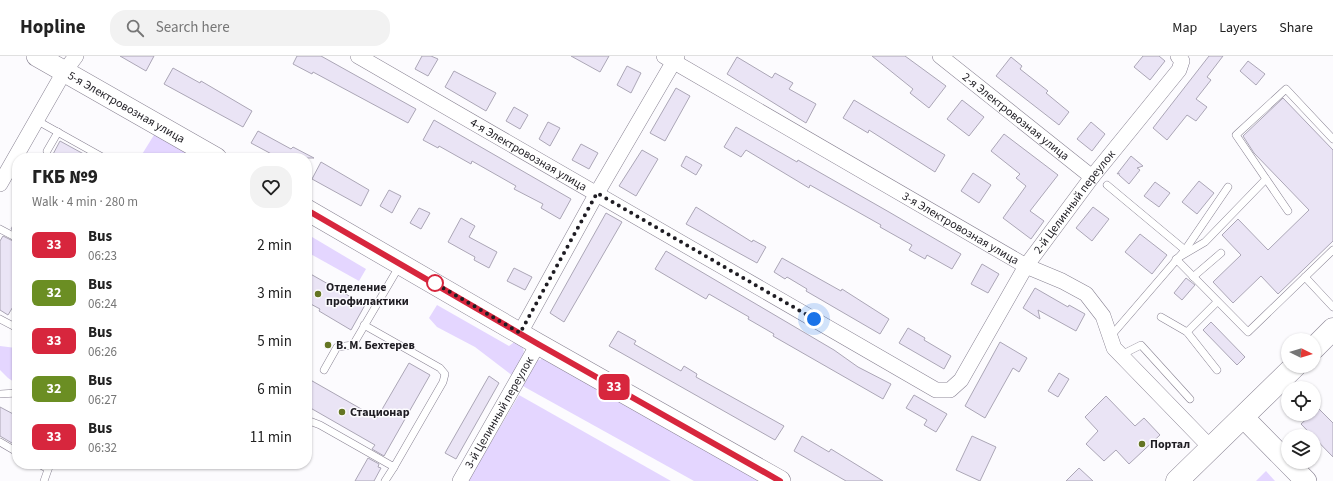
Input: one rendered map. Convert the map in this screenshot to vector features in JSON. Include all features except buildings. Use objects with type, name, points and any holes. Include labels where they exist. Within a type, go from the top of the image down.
[{"type":"main road","points":[[1321,341],[1333,329]]},
{"type":"main road","points":[[1177,481],[1288,373]]},
{"type":"street","name":"5-я Электровозная улица","points":[[37,56],[70,64],[208,153]]},
{"type":"street","name":"4-я Электровозная улица","points":[[358,56],[936,390],[950,390]]},
{"type":"street","name":"2-я Электровозная улица","points":[[940,56],[1092,177]]},
{"type":"street","points":[[520,333],[671,58]]},
{"type":"street","name":"3-я Электровозная улица","points":[[671,58],[1026,266],[1062,281],[1086,294],[1103,316],[1114,348],[1211,448]]},
{"type":"street","name":"2-й Целинный переулок","points":[[950,390],[961,380],[1026,266],[1092,177],[1179,70],[1180,59]]},
{"type":"street","points":[[17,153],[70,64]]},
{"type":"street","points":[[0,184],[12,163]]},
{"type":"street","points":[[312,213],[401,263],[538,344],[780,481]]},
{"type":"street","name":"3-й Целинный переулок","points":[[460,481],[538,344]]},
{"type":"street","points":[[1243,417],[1306,481]]},
{"type":"lane","points":[[1288,211],[1236,135],[1286,89],[1333,139]]},
{"type":"lane","points":[[36,120],[95,153]]},
{"type":"lane","points":[[47,151],[58,132]]},
{"type":"lane","points":[[1176,259],[1205,242],[1266,179]]},
{"type":"lane","points":[[1107,185],[1184,250]]},
{"type":"lane","points":[[1110,337],[1184,250],[1228,187]]},
{"type":"lane","points":[[0,228],[12,235]]},
{"type":"lane","points":[[1176,259],[1248,332],[1333,250]]},
{"type":"lane","points":[[1193,277],[1221,253]]},
{"type":"lane","points":[[324,370],[337,347],[353,344],[401,263]]},
{"type":"lane","points":[[1305,277],[1333,307]]},
{"type":"lane","points":[[1187,332],[1217,302]]},
{"type":"lane","points":[[1161,317],[1187,332],[1217,370]]},
{"type":"lane","points":[[0,318],[12,323]]},
{"type":"lane","points":[[364,325],[440,368],[445,374],[443,382],[385,481]]},
{"type":"lane","points":[[1121,355],[1140,345],[1190,399]]},
{"type":"lane","points":[[0,394],[12,393]]},
{"type":"lane","points":[[312,422],[394,467]]},
{"type":"lane","points":[[0,442],[12,449]]},
{"type":"lane","points":[[44,481],[48,469]]},
{"type":"shaded area","points":[[154,135],[157,135],[185,153],[143,153]]},
{"type":"shaded area","points":[[312,237],[366,269],[359,281],[312,255]]},
{"type":"shaded area","points":[[437,305],[509,346],[517,340],[521,344],[524,353],[513,376],[475,347],[437,327],[429,318]]},
{"type":"shaded area","points":[[0,346],[12,348],[12,381],[0,370]]},
{"type":"shaded area","points":[[545,358],[762,481],[694,481],[521,385],[536,361]]},
{"type":"shaded area","points":[[519,395],[671,481],[468,481]]},
{"type":"shaded area","points":[[1266,471],[1275,481],[1256,481]]},
{"type":"bus line","name":"33","points":[[312,213],[401,263],[538,344],[780,481]]},
{"type":"place","name":"Отделение профилактики","points":[[318,294]]},
{"type":"place","name":"В. М. Бехтерев","points":[[328,345]]},
{"type":"place","name":"Стационар","points":[[342,412]]},
{"type":"place","name":"Портал","points":[[1142,444]]},
{"type":"route","points":[[435,283],[433,282],[520,333],[597,193],[814,319]]}]
